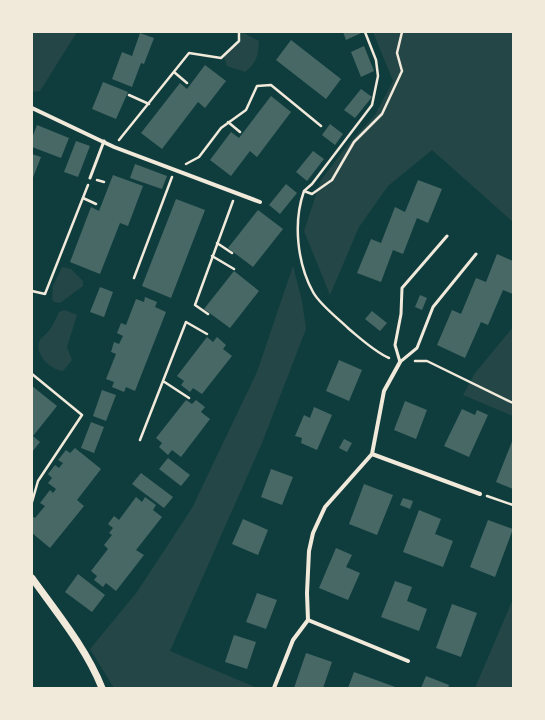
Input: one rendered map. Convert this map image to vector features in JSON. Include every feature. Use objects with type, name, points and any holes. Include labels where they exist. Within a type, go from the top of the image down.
[{"type":"street","points":[[32,108],[114,147],[260,202]]},
{"type":"street","points":[[274,688],[293,640],[308,620],[307,593],[313,533],[325,507],[372,454],[384,391],[400,362]]},
{"type":"street","points":[[372,454],[480,494]]},
{"type":"street","points":[[32,578],[73,636],[96,674],[102,688]]},
{"type":"street","points":[[308,620],[408,661]]},
{"type":"lane","points":[[90,178],[104,141]]},
{"type":"lane","points":[[447,236],[402,288],[401,314],[395,346],[400,362],[417,348],[433,306],[476,254]]},
{"type":"path","points":[[114,147],[189,53],[221,58],[239,41],[239,32]]},
{"type":"path","points":[[365,32],[376,60],[378,76],[372,105],[312,184],[304,192],[298,229],[301,258],[313,293],[355,334],[384,356],[400,362],[427,361],[513,403]]},
{"type":"path","points":[[304,192],[312,194],[332,180],[354,142],[382,114],[402,71],[397,53],[402,32]]},
{"type":"path","points":[[174,72],[187,83]]},
{"type":"path","points":[[134,278],[175,170],[199,157],[221,128],[246,110],[257,86],[271,86],[321,126]]},
{"type":"path","points":[[128,95],[149,104]]},
{"type":"path","points":[[228,122],[240,132]]},
{"type":"path","points":[[32,291],[45,294],[90,178]]},
{"type":"path","points":[[208,314],[195,304],[236,194]]},
{"type":"path","points":[[83,198],[96,204]]},
{"type":"path","points":[[217,243],[232,253]]},
{"type":"path","points":[[212,256],[234,269]]},
{"type":"path","points":[[140,440],[186,322],[207,334]]},
{"type":"path","points":[[32,374],[82,414],[38,481],[32,502]]},
{"type":"path","points":[[163,381],[189,398]]},
{"type":"path","points":[[480,494],[513,506]]},
{"type":"shaded area","points":[[32,32],[77,32],[40,91],[32,92]]},
{"type":"shaded area","points":[[242,32],[259,41],[256,58],[245,72],[227,66],[224,57],[240,41]]},
{"type":"shaded area","points":[[373,32],[513,32],[513,222],[432,150],[388,186],[359,227],[330,295],[304,231],[321,180],[350,142],[375,115],[393,81]]},
{"type":"shaded area","points":[[293,266],[302,301],[306,329],[262,443],[170,651],[257,688],[114,688],[90,649],[137,592],[192,508],[257,372]]},
{"type":"shaded area","points":[[62,267],[71,269],[83,281],[83,286],[60,303],[54,302],[52,299],[53,286]]},
{"type":"shaded area","points":[[65,310],[77,315],[67,347],[72,360],[63,371],[53,368],[44,360],[39,351],[38,345],[40,340],[50,329],[59,312]]},
{"type":"shaded area","points":[[513,327],[513,416],[463,395],[475,373]]},
{"type":"shaded area","points":[[513,599],[513,688],[475,688]]},
{"type":"building","points":[[343,32],[360,32],[361,33],[346,40]]},
{"type":"building","points":[[140,33],[154,38],[144,64],[141,63],[132,87],[112,79],[122,52],[132,56]]},
{"type":"building","points":[[291,40],[341,79],[326,99],[276,60]]},
{"type":"building","points":[[364,46],[374,71],[361,77],[351,52]]},
{"type":"building","points":[[205,65],[226,81],[205,108],[198,102],[162,149],[141,133],[180,83],[187,89]]},
{"type":"building","points":[[103,82],[128,92],[116,119],[92,109]]},
{"type":"building","points":[[361,89],[372,97],[355,118],[344,110]]},
{"type":"building","points":[[271,96],[291,112],[257,157],[250,151],[231,176],[210,160],[231,132],[239,138]]},
{"type":"building","points":[[330,124],[343,134],[335,145],[322,135]]},
{"type":"building","points":[[37,125],[69,138],[61,158],[32,147],[32,138]]},
{"type":"building","points":[[76,141],[90,146],[78,177],[64,172]]},
{"type":"building","points":[[313,151],[324,159],[307,181],[296,172]]},
{"type":"building","points":[[32,154],[41,157],[32,180]]},
{"type":"building","points":[[135,164],[167,176],[162,189],[130,178]]},
{"type":"building","points":[[113,175],[143,186],[128,226],[120,223],[100,274],[70,262],[91,207],[99,211]]},
{"type":"building","points":[[418,180],[442,189],[428,223],[417,218],[403,254],[393,250],[381,282],[357,273],[371,239],[381,243],[395,207],[405,212]]},
{"type":"building","points":[[286,184],[297,193],[280,214],[269,205]]},
{"type":"building","points":[[176,199],[205,210],[171,298],[142,286]]},
{"type":"building","points":[[258,210],[283,229],[253,267],[228,248]]},
{"type":"building","points":[[497,254],[513,261],[513,294],[503,290],[488,325],[481,322],[465,358],[437,345],[452,310],[461,314],[476,278],[486,282]]},
{"type":"building","points":[[234,271],[259,291],[230,328],[204,309]]},
{"type":"building","points":[[100,287],[113,292],[104,317],[90,312]]},
{"type":"building","points":[[420,295],[427,298],[422,310],[415,307]]},
{"type":"building","points":[[145,297],[157,302],[155,307],[166,312],[135,391],[126,387],[124,392],[112,387],[114,382],[106,379],[116,354],[111,352],[114,342],[119,344],[123,336],[117,333],[121,323],[126,325],[136,299],[144,302]]},
{"type":"building","points":[[372,311],[387,323],[380,331],[365,319]]},
{"type":"building","points":[[207,337],[213,342],[217,337],[226,345],[223,349],[232,356],[202,394],[193,388],[190,392],[181,385],[184,381],[177,376]]},
{"type":"building","points":[[339,360],[362,370],[349,401],[326,391]]},
{"type":"building","points":[[32,386],[57,406],[33,436],[40,442],[32,452]]},
{"type":"building","points":[[102,390],[116,395],[106,421],[93,416]]},
{"type":"building","points":[[186,400],[192,404],[196,400],[205,407],[201,412],[210,419],[181,457],[172,450],[168,455],[159,447],[162,443],[156,438]]},
{"type":"building","points":[[405,401],[427,410],[416,439],[394,430]]},
{"type":"building","points":[[314,407],[332,415],[317,450],[301,443],[302,438],[295,436],[304,415],[310,418]]},
{"type":"building","points":[[462,409],[475,415],[477,410],[488,415],[469,457],[444,446]]},
{"type":"building","points":[[91,422],[104,427],[94,453],[81,448]]},
{"type":"building","points":[[344,439],[352,443],[347,452],[339,448]]},
{"type":"building","points":[[513,439],[513,489],[496,482]]},
{"type":"building","points":[[75,448],[101,469],[77,500],[84,506],[50,548],[32,533],[32,516],[35,518],[45,506],[40,503],[50,490],[53,493],[56,489],[48,483],[52,478],[48,474],[55,465],[59,468],[63,463],[58,460],[66,450],[70,453]]},
{"type":"building","points":[[168,458],[190,475],[181,486],[159,469]]},
{"type":"building","points":[[271,469],[293,477],[282,505],[261,497]]},
{"type":"building","points":[[141,473],[173,497],[164,508],[132,484]]},
{"type":"building","points":[[364,484],[393,495],[377,535],[349,524]]},
{"type":"building","points":[[136,497],[142,502],[145,497],[156,505],[153,510],[162,517],[136,550],[144,555],[116,591],[106,583],[103,587],[94,580],[97,576],[91,571],[108,549],[104,545],[112,535],[109,533],[113,528],[108,524],[114,516],[119,520]]},
{"type":"building","points":[[403,498],[413,501],[410,509],[400,505]]},
{"type":"building","points":[[419,510],[441,519],[435,534],[453,541],[443,567],[403,552]]},
{"type":"building","points":[[243,519],[268,530],[258,555],[232,544]]},
{"type":"building","points":[[488,520],[513,529],[495,577],[470,567]]},
{"type":"building","points":[[336,548],[352,555],[346,567],[360,573],[348,600],[319,588]]},
{"type":"building","points":[[78,574],[105,595],[92,612],[65,592]]},
{"type":"building","points":[[395,581],[412,587],[407,601],[427,609],[419,631],[381,617]]},
{"type":"building","points":[[257,593],[277,600],[266,629],[246,622]]},
{"type":"building","points":[[452,604],[477,613],[461,657],[436,648]]},
{"type":"building","points":[[234,635],[256,642],[247,669],[225,662]]},
{"type":"building","points":[[306,653],[332,662],[323,688],[294,688]]},
{"type":"building","points":[[354,672],[398,688],[348,688]]},
{"type":"building","points":[[426,676],[449,685],[448,688],[421,688]]}]
